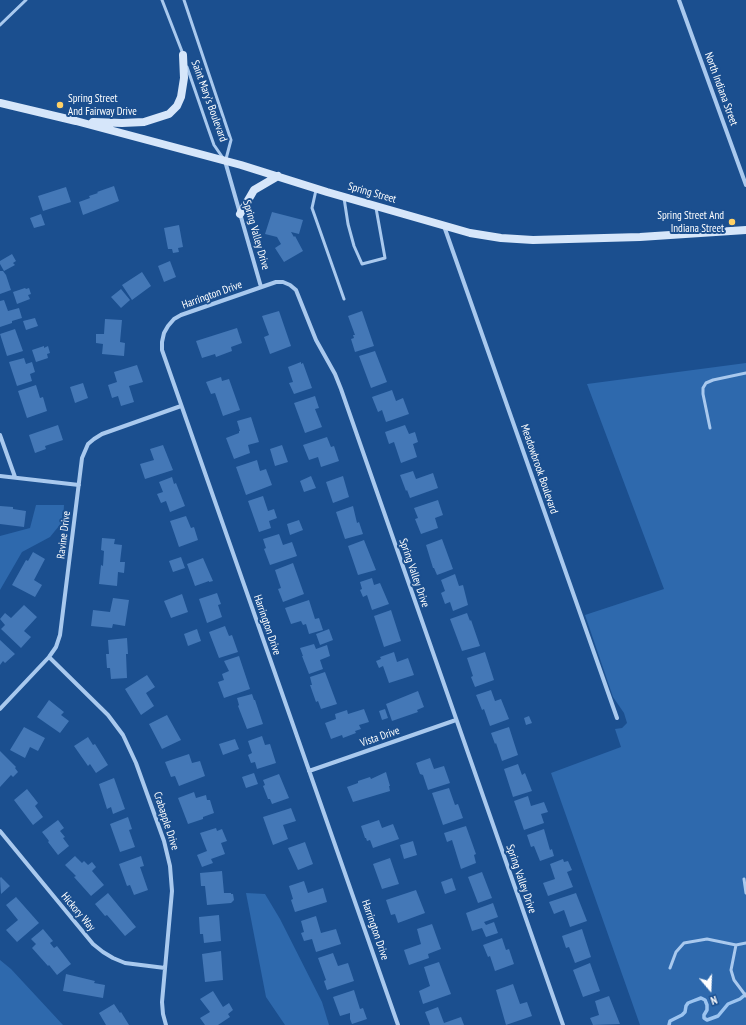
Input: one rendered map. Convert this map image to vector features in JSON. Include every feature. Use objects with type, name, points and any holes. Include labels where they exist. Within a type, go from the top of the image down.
[{"type":"main road","points":[[76,121],[122,123],[144,122],[169,114],[177,106],[181,96],[184,78],[183,54]]},
{"type":"main road","name":"Spring Street","points":[[0,103],[76,121],[225,161],[343,197],[470,233],[501,238],[533,240],[640,237],[746,230]]},
{"type":"main road","points":[[240,214],[254,190],[278,176]]},
{"type":"street","name":"North Indiana Street","points":[[679,0],[746,185]]},
{"type":"street","name":"Spring Valley Drive","points":[[225,161],[261,287],[276,282],[283,282],[296,290],[316,340],[335,374],[563,1025]]},
{"type":"street","name":"Meadowbrook Boulevard","points":[[444,226],[617,718]]},
{"type":"street","name":"Harrington Drive","points":[[261,287],[181,315],[174,319],[168,326],[163,337],[162,350],[398,1025]]},
{"type":"street","name":"Ravine Drive","points":[[0,709],[49,657],[56,647],[60,636],[84,451],[94,439],[102,434],[182,406]]},
{"type":"street","points":[[0,435],[15,477]]},
{"type":"street","points":[[0,476],[79,485]]},
{"type":"street","name":"Crabapple Drive","points":[[49,657],[108,715],[123,735],[136,763],[164,841],[170,866],[172,891],[162,1002],[166,1025]]},
{"type":"street","name":"Vista Drive","points":[[309,771],[456,720]]},
{"type":"street","name":"Hickory Way","points":[[0,831],[93,944],[113,958],[125,963],[165,968]]},
{"type":"lane","points":[[0,25],[26,0]]},
{"type":"lane","name":"Saint Mary's Boulevard","points":[[162,0],[183,54],[214,145],[225,161]]},
{"type":"lane","name":"Saint Mary's Boulevard","points":[[184,0],[231,140],[225,161]]},
{"type":"lane","points":[[317,188],[312,208],[344,299]]},
{"type":"lane","points":[[343,197],[354,246],[362,264],[384,258],[376,206]]},
{"type":"lane","points":[[710,428],[703,394],[703,388],[706,383],[713,380],[746,373]]},
{"type":"lane","points":[[744,879],[746,893]]},
{"type":"lane","points":[[670,968],[676,952],[684,943],[707,940],[736,945],[746,943]]},
{"type":"lane","points":[[736,945],[731,970],[734,980],[746,996]]},
{"type":"shaded area","points":[[746,363],[746,1025],[640,1025],[551,773],[621,747],[615,729],[622,728],[627,723],[624,713],[613,697],[585,615],[664,589],[587,384]]},
{"type":"shaded area","points":[[36,505],[64,505],[63,521],[50,537],[22,552],[0,590],[0,536],[30,528]]},
{"type":"shaded area","points":[[246,893],[265,894],[280,919],[322,1002],[329,1025],[285,1025],[266,997]]},
{"type":"shaded area","points":[[0,960],[11,969],[63,1025],[0,1025]]},
{"type":"building","points":[[114,186],[119,201],[83,215],[79,202],[90,198],[89,196],[98,193],[97,192]]},
{"type":"building","points":[[66,187],[71,202],[43,211],[38,196]]},
{"type":"building","points":[[272,212],[303,220],[299,234],[291,232],[294,237],[295,236],[303,251],[284,262],[275,248],[281,244],[277,237],[265,234]]},
{"type":"building","points":[[41,214],[45,225],[34,228],[30,218]]},
{"type":"building","points":[[179,225],[183,247],[178,248],[179,252],[173,253],[172,249],[168,249],[164,228]]},
{"type":"building","points":[[12,254],[16,261],[13,263],[15,265],[4,271],[0,261]]},
{"type":"building","points":[[170,261],[176,277],[164,282],[158,266]]},
{"type":"building","points":[[0,271],[3,271],[6,275],[11,290],[0,294]]},
{"type":"building","points":[[142,272],[151,286],[132,300],[122,285]]},
{"type":"building","points":[[29,288],[31,294],[28,295],[30,299],[17,304],[13,292]]},
{"type":"building","points":[[121,289],[130,300],[121,308],[111,297]]},
{"type":"building","points":[[4,300],[8,311],[19,308],[22,318],[0,327],[0,301]]},
{"type":"building","points":[[279,311],[291,346],[270,354],[264,337],[269,335],[262,316]]},
{"type":"building","points":[[362,311],[374,346],[355,352],[351,339],[354,338],[353,335],[355,335],[348,316]]},
{"type":"building","points":[[35,318],[38,326],[26,330],[23,321]]},
{"type":"building","points":[[105,319],[122,320],[120,342],[125,343],[124,356],[102,354],[103,344],[96,343],[96,334],[104,334]]},
{"type":"building","points":[[237,328],[242,343],[231,347],[232,351],[216,357],[215,354],[202,358],[196,341]]},
{"type":"building","points":[[15,329],[23,351],[7,356],[0,334]]},
{"type":"building","points":[[44,346],[44,348],[48,346],[50,353],[47,354],[48,358],[36,362],[32,350]]},
{"type":"building","points":[[375,351],[387,382],[371,388],[359,356]]},
{"type":"building","points":[[24,358],[26,364],[32,362],[35,372],[30,374],[32,381],[17,386],[9,362]]},
{"type":"building","points":[[301,362],[301,364],[303,363],[312,388],[294,394],[289,383],[293,382],[288,367]]},
{"type":"building","points":[[137,365],[143,382],[129,386],[134,402],[121,406],[118,396],[112,398],[108,385],[117,382],[114,372]]},
{"type":"building","points":[[221,377],[222,381],[229,379],[240,410],[223,416],[215,393],[211,394],[206,382]]},
{"type":"building","points":[[83,383],[88,398],[75,403],[70,387]]},
{"type":"building","points":[[36,385],[40,398],[43,397],[47,411],[27,418],[18,391]]},
{"type":"building","points":[[392,390],[396,401],[403,398],[409,414],[386,422],[382,410],[378,412],[372,397]]},
{"type":"building","points":[[315,396],[319,408],[315,409],[322,427],[305,433],[294,403]]},
{"type":"building","points":[[251,417],[259,442],[248,445],[250,453],[234,459],[226,438],[239,433],[240,431],[237,421]]},
{"type":"building","points":[[58,425],[63,440],[45,446],[46,449],[35,453],[29,435]]},
{"type":"building","points":[[405,425],[409,434],[415,432],[418,442],[413,444],[417,457],[401,463],[394,442],[389,444],[385,432]]},
{"type":"building","points":[[327,437],[331,447],[334,446],[339,461],[321,467],[318,457],[309,460],[303,445]]},
{"type":"building","points":[[163,445],[173,470],[145,479],[140,464],[154,460],[150,449]]},
{"type":"building","points":[[282,445],[288,462],[275,466],[270,449]]},
{"type":"building","points":[[257,460],[260,471],[266,469],[272,485],[246,495],[236,467]]},
{"type":"building","points":[[413,471],[416,479],[433,473],[438,488],[410,498],[400,475]]},
{"type":"building","points":[[311,476],[316,488],[304,492],[300,481]]},
{"type":"building","points":[[343,476],[349,497],[333,503],[326,482]]},
{"type":"building","points":[[172,477],[185,506],[170,512],[166,501],[161,503],[157,494],[163,492],[159,482]]},
{"type":"building","points":[[263,496],[268,511],[274,509],[277,518],[269,521],[271,528],[259,532],[248,501]]},
{"type":"building","points":[[438,500],[443,515],[435,518],[438,528],[421,534],[415,519],[418,518],[414,508]]},
{"type":"building","points":[[0,506],[13,507],[13,509],[26,511],[24,527],[0,524]]},
{"type":"building","points":[[353,506],[357,523],[359,522],[363,534],[345,539],[336,512]]},
{"type":"building","points":[[186,516],[191,528],[194,527],[198,540],[179,547],[170,521]]},
{"type":"building","points":[[299,520],[303,530],[290,535],[287,524]]},
{"type":"building","points":[[279,534],[283,545],[292,542],[297,556],[270,565],[264,549],[266,548],[263,539]]},
{"type":"building","points":[[102,538],[115,539],[114,544],[122,545],[120,562],[125,562],[124,573],[118,572],[117,586],[99,584],[101,565],[103,566],[104,551],[101,550]]},
{"type":"building","points":[[442,539],[453,569],[437,575],[433,568],[426,545]]},
{"type":"building","points":[[364,540],[376,570],[358,575],[348,546]]},
{"type":"building","points":[[33,552],[45,559],[34,580],[42,585],[35,597],[12,585],[26,560],[28,561]]},
{"type":"building","points":[[181,557],[185,568],[173,572],[169,561]]},
{"type":"building","points":[[203,558],[213,581],[195,586],[187,564]]},
{"type":"building","points":[[293,563],[304,594],[283,602],[278,589],[281,588],[275,570]]},
{"type":"building","points":[[455,574],[459,586],[463,585],[468,605],[453,611],[450,602],[445,604],[441,593],[445,591],[441,580]]},
{"type":"building","points":[[372,578],[374,585],[380,583],[389,604],[372,610],[367,595],[363,597],[360,590],[362,589],[360,582]]},
{"type":"building","points":[[217,593],[221,604],[218,605],[222,617],[207,623],[199,599]]},
{"type":"building","points":[[182,594],[188,612],[171,618],[164,601]]},
{"type":"building","points":[[113,598],[129,600],[125,626],[113,624],[112,628],[91,626],[93,610],[110,612]]},
{"type":"building","points":[[309,600],[315,619],[319,618],[323,630],[309,634],[306,624],[303,625],[301,621],[291,624],[285,608]]},
{"type":"building","points":[[24,605],[37,617],[24,631],[31,637],[21,648],[1,629],[5,625],[0,619],[5,613],[11,618]]},
{"type":"building","points":[[391,610],[401,641],[384,647],[374,616]]},
{"type":"building","points":[[467,613],[480,646],[462,651],[450,619]]},
{"type":"building","points":[[225,626],[229,636],[232,635],[238,652],[219,658],[209,632]]},
{"type":"building","points":[[197,629],[201,641],[188,646],[184,634]]},
{"type":"building","points":[[329,629],[333,640],[320,645],[316,634]]},
{"type":"building","points":[[127,638],[127,678],[111,679],[110,668],[107,668],[106,654],[109,654],[108,640]]},
{"type":"building","points":[[0,640],[15,654],[5,663],[3,661],[0,665]]},
{"type":"building","points":[[314,644],[316,649],[327,645],[330,656],[320,660],[323,669],[309,674],[300,648]]},
{"type":"building","points":[[394,652],[397,662],[408,658],[414,675],[389,683],[383,666],[379,668],[376,661],[381,659],[380,657]]},
{"type":"building","points":[[485,652],[494,680],[475,687],[467,658]]},
{"type":"building","points":[[239,656],[250,689],[224,698],[218,682],[224,680],[222,674],[229,671],[224,661]]},
{"type":"building","points":[[325,672],[337,704],[321,709],[318,701],[316,702],[310,685],[312,685],[310,677]]},
{"type":"building","points":[[147,675],[155,687],[146,693],[154,706],[141,715],[125,689]]},
{"type":"building","points":[[491,690],[495,701],[501,699],[509,719],[490,726],[484,709],[482,710],[476,695]]},
{"type":"building","points":[[418,691],[424,707],[417,710],[418,712],[392,721],[386,704]]},
{"type":"building","points":[[252,694],[263,724],[247,729],[238,706],[237,698]]},
{"type":"building","points":[[49,700],[64,712],[61,715],[69,721],[60,733],[37,717]]},
{"type":"building","points":[[364,709],[369,722],[359,725],[361,729],[355,731],[356,733],[343,738],[342,735],[331,739],[325,723],[336,719],[335,714],[347,710],[348,714]]},
{"type":"building","points":[[385,709],[388,718],[382,720],[379,711]]},
{"type":"building","points":[[167,715],[181,740],[162,749],[149,724]]},
{"type":"building","points":[[529,716],[532,723],[526,725],[524,718]]},
{"type":"building","points":[[24,727],[45,738],[38,751],[30,747],[25,758],[10,750]]},
{"type":"building","points":[[509,727],[518,755],[502,761],[491,733]]},
{"type":"building","points":[[262,736],[265,745],[270,744],[276,763],[257,769],[255,762],[251,763],[248,755],[252,753],[248,741]]},
{"type":"building","points":[[88,737],[93,745],[95,744],[108,765],[96,773],[90,764],[88,766],[74,746]]},
{"type":"building","points":[[235,739],[239,749],[223,755],[219,744]]},
{"type":"building","points":[[0,751],[16,767],[15,768],[18,772],[13,777],[11,775],[0,787]]},
{"type":"building","points":[[189,754],[192,763],[200,761],[205,776],[179,786],[175,776],[171,777],[165,762]]},
{"type":"building","points":[[430,758],[434,769],[444,766],[450,783],[428,790],[423,775],[420,774],[416,763]]},
{"type":"building","points":[[518,764],[522,775],[525,773],[532,791],[513,797],[504,769]]},
{"type":"building","points":[[386,772],[390,791],[353,802],[347,787],[358,783],[358,781],[370,777],[371,779]]},
{"type":"building","points":[[254,773],[258,784],[246,788],[242,777]]},
{"type":"building","points":[[279,774],[289,798],[272,804],[270,799],[268,799],[263,786],[265,785],[263,780]]},
{"type":"building","points":[[114,778],[125,809],[113,814],[111,807],[107,809],[99,784]]},
{"type":"building","points":[[449,788],[455,805],[458,804],[463,818],[443,825],[432,793]]},
{"type":"building","points":[[27,789],[38,803],[35,806],[43,817],[33,825],[14,800]]},
{"type":"building","points":[[194,792],[196,798],[206,795],[207,800],[210,800],[214,813],[203,817],[203,819],[188,824],[178,798]]},
{"type":"building","points":[[528,796],[531,806],[544,802],[548,812],[541,814],[544,823],[524,830],[514,801]]},
{"type":"building","points":[[291,808],[296,821],[283,825],[288,839],[273,845],[263,817]]},
{"type":"building","points":[[128,817],[132,829],[129,830],[135,847],[120,852],[110,824]]},
{"type":"building","points":[[58,820],[64,828],[60,831],[65,837],[63,838],[69,846],[58,855],[42,832]]},
{"type":"building","points":[[379,820],[382,828],[393,824],[399,839],[373,848],[370,840],[367,841],[365,838],[361,826]]},
{"type":"building","points":[[466,826],[476,854],[474,855],[476,863],[461,869],[452,840],[447,842],[444,833]]},
{"type":"building","points":[[216,828],[217,831],[222,829],[227,841],[221,843],[225,854],[211,859],[213,863],[202,867],[197,855],[207,851],[200,833]]},
{"type":"building","points":[[544,829],[550,850],[552,849],[554,856],[540,861],[534,846],[531,847],[527,835]]},
{"type":"building","points":[[413,841],[417,855],[404,859],[400,845]]},
{"type":"building","points":[[305,842],[313,864],[298,870],[288,848]]},
{"type":"building","points":[[75,856],[82,863],[84,861],[88,865],[92,862],[96,867],[92,871],[104,885],[91,896],[74,877],[76,876],[65,865]]},
{"type":"building","points":[[141,856],[144,866],[140,867],[148,890],[134,895],[130,885],[127,886],[119,864]]},
{"type":"building","points":[[390,858],[399,884],[382,889],[373,864]]},
{"type":"building","points":[[563,859],[564,862],[568,861],[572,870],[567,872],[573,887],[548,896],[543,883],[555,879],[550,864]]},
{"type":"building","points":[[222,871],[224,893],[233,894],[234,900],[231,903],[207,905],[205,886],[201,886],[200,873]]},
{"type":"building","points":[[482,872],[492,898],[478,903],[468,877]]},
{"type":"building","points":[[1,877],[10,886],[1,894],[0,878]]},
{"type":"building","points":[[452,878],[456,890],[445,894],[441,882]]},
{"type":"building","points":[[304,881],[308,893],[323,888],[327,902],[295,912],[289,886]]},
{"type":"building","points":[[416,890],[425,913],[398,923],[395,914],[391,915],[386,900]]},
{"type":"building","points":[[108,893],[136,927],[125,936],[107,915],[105,916],[95,904]]},
{"type":"building","points":[[576,893],[587,921],[570,927],[564,910],[554,914],[549,902]]},
{"type":"building","points":[[16,897],[39,923],[17,942],[6,930],[18,920],[6,905]]},
{"type":"building","points":[[493,903],[498,917],[484,922],[486,925],[494,922],[498,933],[486,937],[482,928],[472,931],[466,913]]},
{"type":"building","points":[[219,915],[221,941],[204,943],[203,934],[200,934],[199,917]]},
{"type":"building","points":[[316,916],[321,933],[336,929],[341,944],[316,952],[312,939],[304,941],[301,933],[304,932],[301,921]]},
{"type":"building","points":[[432,924],[441,949],[428,954],[429,958],[409,965],[404,950],[421,944],[417,929]]},
{"type":"building","points":[[43,929],[53,941],[50,943],[54,948],[57,946],[71,964],[57,975],[32,948],[36,944],[31,939]]},
{"type":"building","points":[[582,929],[591,957],[575,963],[569,947],[566,948],[562,936]]},
{"type":"building","points":[[502,938],[506,950],[509,949],[514,964],[495,971],[490,956],[488,957],[483,945]]},
{"type":"building","points":[[221,951],[223,980],[205,982],[202,954]]},
{"type":"building","points":[[333,953],[338,966],[348,963],[354,981],[327,990],[324,981],[326,980],[318,958]]},
{"type":"building","points":[[439,962],[451,994],[423,1004],[419,991],[430,986],[424,967]]},
{"type":"building","points":[[590,963],[600,991],[583,997],[573,970]]},
{"type":"building","points":[[66,974],[105,985],[103,998],[63,991]]},
{"type":"building","points":[[513,984],[520,1004],[527,1002],[532,1016],[506,1025],[496,990]]},
{"type":"building","points":[[354,990],[360,1009],[363,1008],[367,1019],[352,1024],[350,1013],[340,1016],[333,997]]},
{"type":"building","points":[[213,991],[223,1007],[229,1003],[233,1010],[228,1014],[230,1017],[218,1025],[205,1025],[200,1018],[210,1012],[200,999]]},
{"type":"building","points":[[609,996],[620,1024],[593,1025],[590,1018],[599,1015],[595,1001]]},
{"type":"building","points":[[114,1004],[129,1025],[106,1025],[99,1013]]},
{"type":"building","points":[[438,1007],[444,1023],[461,1017],[464,1025],[430,1025],[425,1012]]},
{"type":"waterway","points":[[669,1025],[670,1021],[685,1012],[688,1003],[701,998],[705,1000],[707,1010],[704,1018],[707,1020],[718,1016],[728,1004],[740,999],[746,994]]},
{"type":"place","name":"Spring Street And Fairway Drive","points":[[60,105]]},
{"type":"place","name":"Spring Street And Indiana Street","points":[[732,222]]}]
